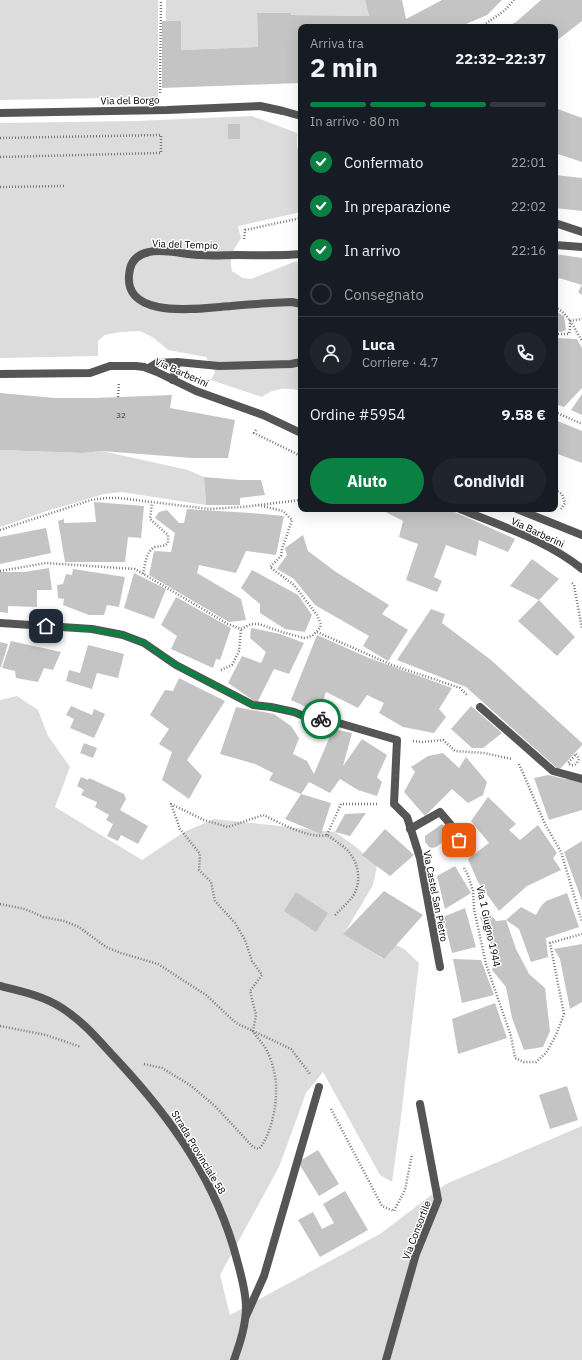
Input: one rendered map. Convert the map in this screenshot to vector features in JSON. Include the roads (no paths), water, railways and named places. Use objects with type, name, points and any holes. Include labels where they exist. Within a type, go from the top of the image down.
[{"type":"street","name":"Via del Borgo","points":[[0,113],[167,110],[260,106],[298,115]]},
{"type":"street","points":[[558,224],[582,232]]},
{"type":"street","points":[[558,245],[582,247]]},
{"type":"street","name":"Via del Tempio","points":[[298,254],[199,255],[150,251],[138,256],[131,264],[129,279],[132,290],[140,300],[152,305],[166,308],[186,309],[292,302],[298,303]]},
{"type":"street","points":[[149,368],[157,363],[177,362],[219,366],[298,363]]},
{"type":"street","points":[[173,380],[177,362]]},
{"type":"street","name":"Via Barberini","points":[[0,374],[90,373],[105,367],[123,365],[149,368],[196,391],[263,415],[298,432]]},
{"type":"street","name":"Via Barberini","points":[[467,512],[540,543],[571,560],[582,568]]},
{"type":"street","points":[[525,512],[582,534]]},
{"type":"street","name":"Via Castel San Pietro","points":[[0,623],[92,629],[123,635],[144,643],[176,665],[253,705],[289,711],[311,719],[325,719],[397,740],[394,804],[407,817],[420,858],[440,967]]},
{"type":"street","points":[[480,707],[553,771],[582,778]]},
{"type":"street","points":[[410,829],[440,812],[457,833],[459,840],[457,853]]},
{"type":"street","name":"Strada Provinciale 58","points":[[0,986],[35,996],[63,1009],[87,1028],[160,1108],[178,1133],[211,1188],[223,1214],[235,1252],[246,1298],[246,1316],[234,1360]]},
{"type":"street","points":[[246,1316],[264,1276],[319,1087]]},
{"type":"street","name":"Via Consortile","points":[[386,1360],[416,1254],[438,1200],[420,1104]]}]
